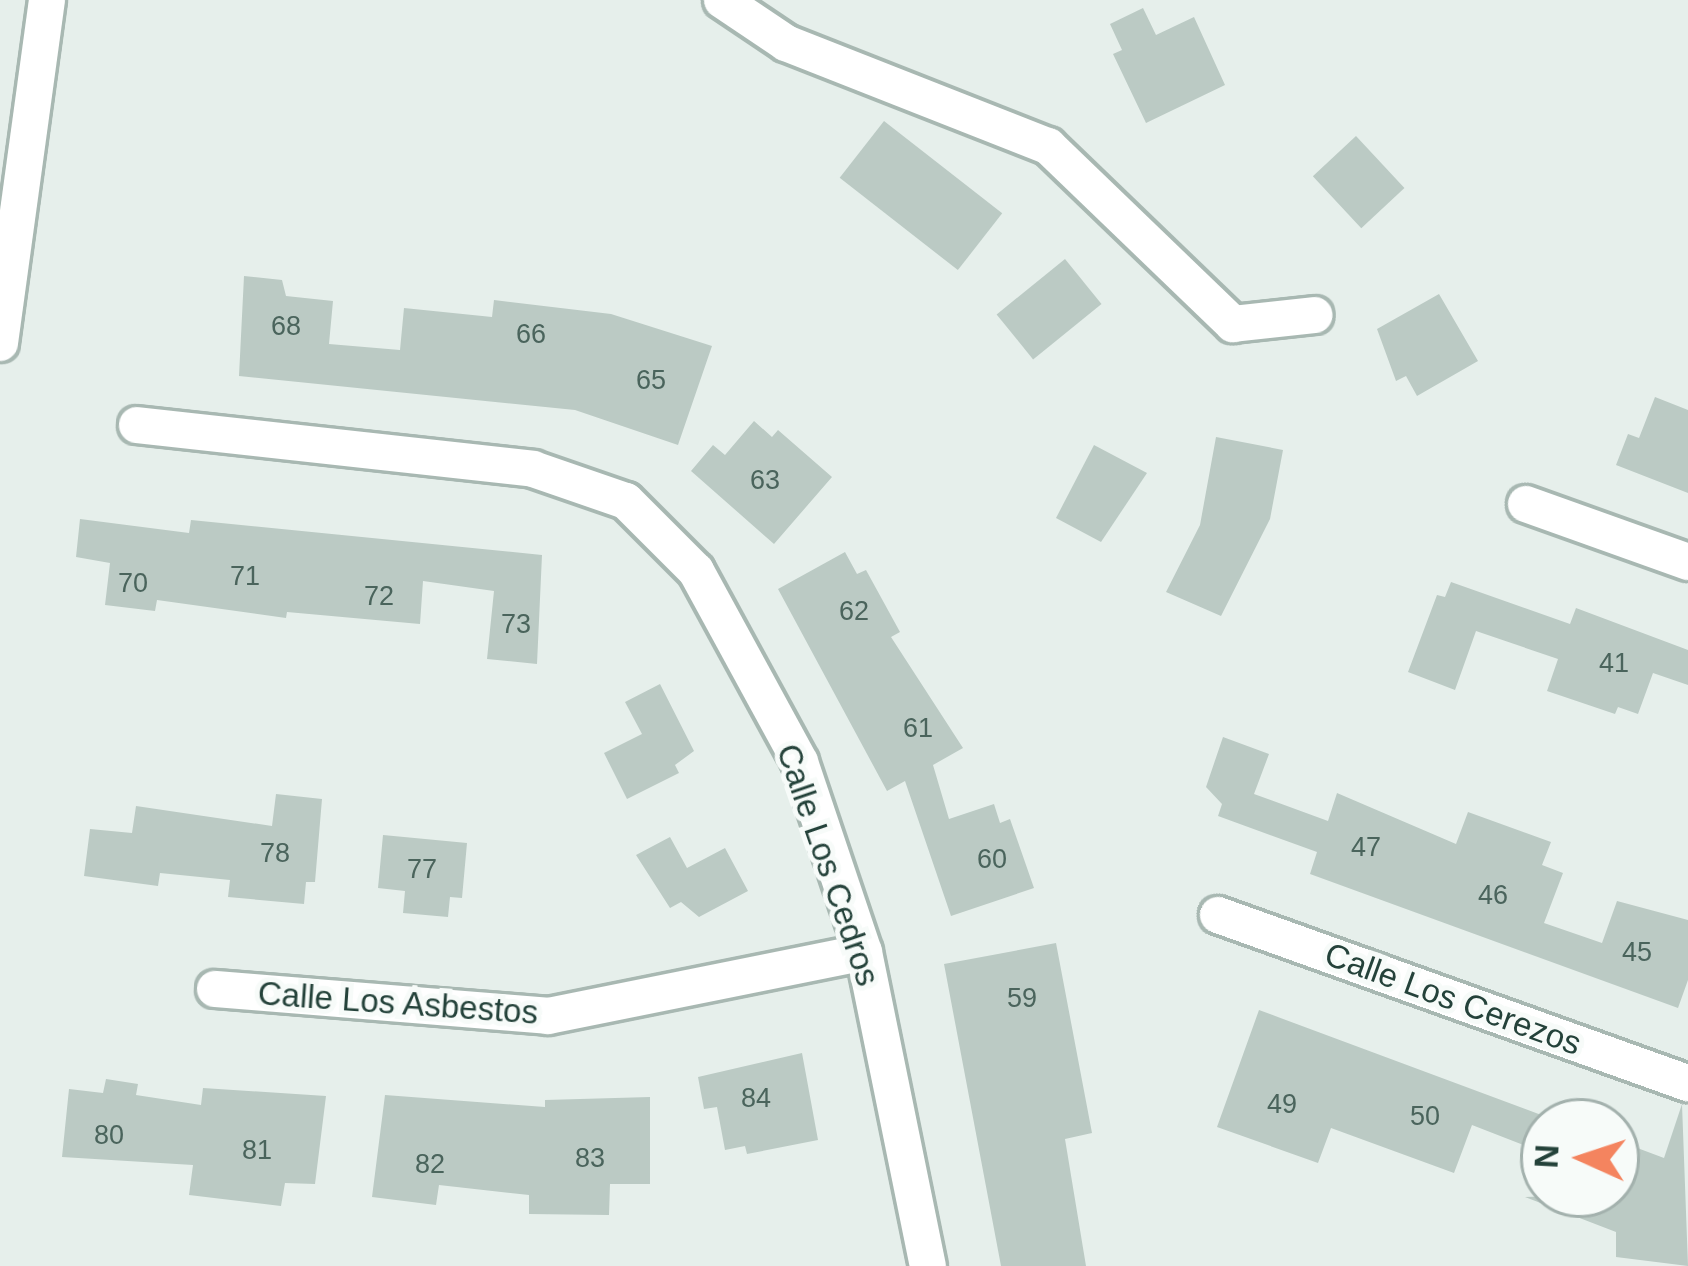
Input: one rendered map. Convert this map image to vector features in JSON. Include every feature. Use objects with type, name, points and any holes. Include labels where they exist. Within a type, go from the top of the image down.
[{"type":"street","points":[[0,344],[47,0]]},
{"type":"street","points":[[722,0],[786,44],[1048,146],[1232,324],[1316,315]]},
{"type":"street","name":"Calle Los Cedros","points":[[137,425],[533,469],[626,502],[696,571],[800,762],[864,952],[928,1266]]},
{"type":"street","points":[[1526,504],[1688,562]]},
{"type":"street","name":"Calle Los Cerezos","points":[[1218,915],[1688,1083]]},
{"type":"street","name":"Calle Los Asbestos","points":[[215,989],[548,1016],[864,952]]},
{"type":"building","points":[[1143,8],[1156,35],[1194,17],[1225,85],[1146,123],[1113,54],[1122,50],[1110,24]]},
{"type":"building","points":[[884,121],[1002,213],[958,270],[840,178]]},
{"type":"building","points":[[1356,136],[1404,188],[1361,228],[1313,176]]},
{"type":"building","points":[[1065,259],[1102,304],[1033,359],[997,314]]},
{"type":"building","points":[[244,276],[282,280],[286,296],[333,301],[329,344],[400,350],[404,308],[492,317],[494,300],[611,314],[712,346],[678,445],[575,410],[239,376]]},
{"type":"building","points":[[1439,294],[1478,361],[1417,396],[1406,376],[1396,381],[1377,329]]},
{"type":"building","points":[[1655,397],[1688,410],[1688,493],[1616,465],[1628,434],[1639,438]]},
{"type":"building","points":[[754,421],[772,437],[778,430],[832,477],[774,544],[691,471],[713,445],[725,455]]},
{"type":"building","points":[[1216,437],[1283,450],[1270,519],[1221,616],[1166,592],[1200,525]]},
{"type":"building","points":[[1094,445],[1147,473],[1101,542],[1056,518]]},
{"type":"building","points":[[80,519],[189,533],[191,520],[542,555],[537,664],[487,659],[494,591],[423,581],[420,624],[287,612],[286,618],[157,600],[155,611],[105,605],[110,563],[76,557]]},
{"type":"building","points":[[845,552],[857,574],[866,570],[900,632],[891,637],[963,748],[933,765],[949,819],[994,804],[1000,823],[1010,819],[1034,888],[951,916],[905,781],[887,791],[778,589]]},
{"type":"building","points":[[1451,582],[1570,624],[1576,608],[1688,650],[1688,685],[1653,673],[1638,714],[1618,707],[1615,714],[1547,691],[1558,659],[1476,631],[1455,690],[1408,672],[1437,595],[1445,597]]},
{"type":"building","points":[[660,684],[694,751],[675,765],[679,773],[627,799],[604,753],[642,734],[625,702]]},
{"type":"building","points":[[1223,737],[1269,754],[1254,794],[1328,821],[1337,793],[1456,844],[1468,812],[1551,842],[1542,865],[1563,873],[1544,923],[1602,943],[1617,901],[1688,920],[1688,980],[1678,1008],[1310,874],[1317,852],[1218,816],[1222,804],[1206,787]]},
{"type":"building","points":[[276,794],[322,799],[315,882],[306,882],[304,904],[228,897],[230,880],[160,873],[158,886],[84,876],[90,829],[132,833],[136,806],[272,826]]},
{"type":"building","points":[[383,835],[467,843],[462,898],[450,897],[448,917],[403,913],[405,891],[378,888]]},
{"type":"building","points":[[670,837],[687,868],[725,848],[748,891],[699,917],[681,902],[670,908],[636,855]]},
{"type":"building","points":[[1056,943],[1092,1133],[1065,1139],[1086,1266],[1001,1266],[944,964]]},
{"type":"building","points":[[1259,1010],[1520,1107],[1520,1144],[1472,1125],[1454,1173],[1331,1128],[1318,1163],[1217,1127]]},
{"type":"building","points":[[802,1053],[818,1140],[747,1154],[745,1146],[725,1150],[717,1107],[704,1109],[698,1077]]},
{"type":"building","points":[[106,1079],[138,1084],[136,1095],[201,1105],[203,1088],[326,1096],[315,1184],[285,1183],[281,1206],[189,1195],[193,1165],[62,1157],[69,1089],[103,1093]]},
{"type":"building","points":[[385,1095],[545,1107],[545,1100],[650,1097],[650,1184],[610,1184],[609,1215],[529,1214],[529,1195],[439,1185],[436,1205],[372,1197]]},
{"type":"building","points":[[1682,1104],[1688,1266],[1616,1257],[1616,1232],[1580,1218],[1640,1218],[1640,1149],[1664,1158]]}]
